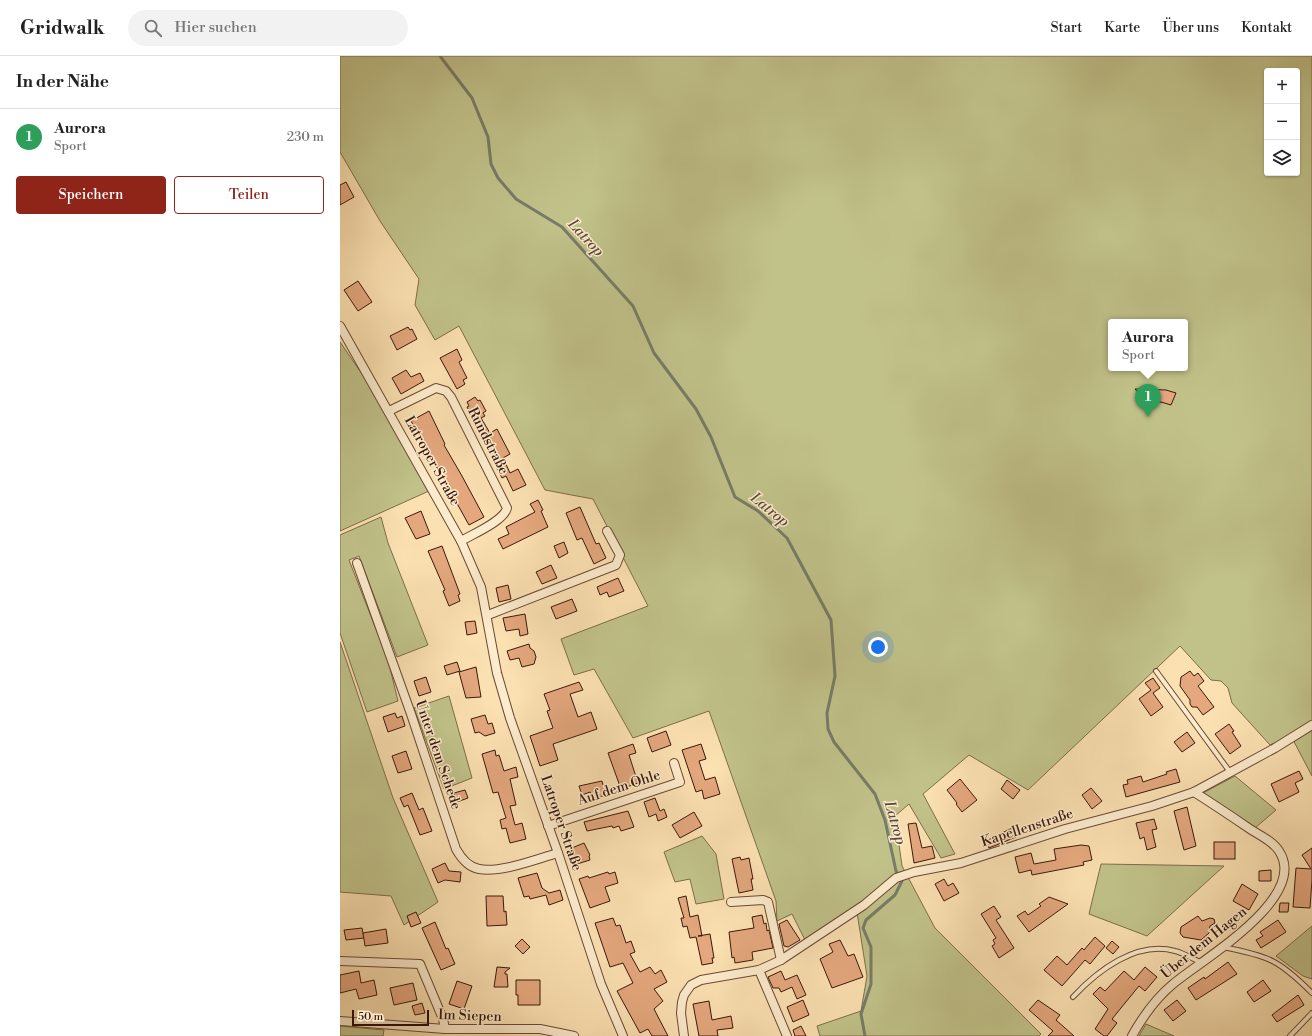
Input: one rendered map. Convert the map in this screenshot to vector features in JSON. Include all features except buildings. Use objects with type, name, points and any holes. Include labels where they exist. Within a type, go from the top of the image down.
[{"type":"street","name":"Latroper Straße","points":[[340,326],[461,541],[481,587],[488,616],[498,673],[510,718],[558,853],[601,984],[623,1036]]},
{"type":"street","name":"Rundstraße","points":[[389,411],[436,388],[446,391],[451,397],[507,508],[503,516],[498,520],[461,541]]},
{"type":"street","points":[[488,616],[616,565],[620,555],[607,531]]},
{"type":"street","name":"Unter dem Schede","points":[[357,563],[411,714],[456,849],[461,858],[478,869],[496,870],[558,853]]},
{"type":"street","name":"Kapellenstraße","points":[[684,1036],[681,1007],[684,995],[688,988],[701,980],[759,970],[780,960],[864,905],[896,878],[908,873],[961,863],[1065,829],[1152,806],[1194,792],[1312,725]]},
{"type":"street","name":"Auf dem Ohle","points":[[548,826],[680,782],[674,763]]},
{"type":"street","name":"Über dem Hagen","points":[[1132,1036],[1152,1004],[1173,984],[1223,947],[1254,920],[1272,900],[1284,872],[1283,861],[1279,851],[1274,845],[1194,792]]},
{"type":"street","points":[[731,902],[763,900],[768,902],[780,960]]},
{"type":"street","points":[[340,961],[420,964],[443,1018],[445,1029]]},
{"type":"street","points":[[759,970],[787,1036]]},
{"type":"street","name":"Im Siepen","points":[[340,1021],[445,1029],[540,1029],[574,1036]]},
{"type":"lane","points":[[1156,671],[1231,772]]},
{"type":"lane","points":[[1223,947],[1248,952],[1273,960],[1286,968],[1312,993]]},
{"type":"lane","points":[[1073,998],[1099,972],[1120,959],[1145,951],[1161,949],[1175,951],[1201,962]]},
{"type":"lane","points":[[1290,1036],[1312,1013]]},
{"type":"green space","points":[[340,56],[1312,56],[1312,776],[1291,736],[1270,745],[1232,703],[1228,688],[1221,681],[1211,680],[1180,646],[1028,790],[969,755],[923,794],[955,854],[941,858],[909,804],[895,816],[902,866],[935,928],[1041,1034],[1039,1036],[820,1036],[817,1026],[861,1011],[867,976],[856,906],[805,940],[792,914],[777,921],[776,901],[709,711],[633,738],[594,669],[574,675],[561,639],[648,606],[593,499],[545,490],[459,326],[435,340],[415,305],[419,279],[380,221],[340,152]]},
{"type":"green space","points":[[340,342],[373,390],[429,491],[340,531]]},
{"type":"green space","points":[[381,517],[388,543],[428,645],[397,657],[359,556],[349,560],[388,660],[398,701],[367,712],[340,633],[340,535]]},
{"type":"green space","points":[[340,642],[393,798],[438,902],[404,925],[391,896],[340,892]]},
{"type":"green space","points":[[449,696],[472,778],[444,789],[414,708]]},
{"type":"green space","points":[[1235,776],[1276,810],[1255,828],[1203,793]]},
{"type":"green space","points":[[702,836],[716,854],[724,899],[696,904],[690,879],[675,882],[664,852]]},
{"type":"green space","points":[[1101,864],[1224,866],[1147,936],[1089,914]]},
{"type":"green space","points":[[1312,926],[1312,979],[1303,976],[1276,956]]},
{"type":"green space","points":[[1146,1024],[1174,1036],[1139,1036]]},
{"type":"green space","points":[[340,1026],[384,1030],[383,1036],[340,1036]]},
{"type":"waterway","name":"Latrop","points":[[440,56],[472,98],[488,137],[491,164],[498,178],[516,199],[562,227],[633,306],[654,353],[696,409],[711,437],[735,497],[758,511],[787,538],[831,620],[835,676],[827,713],[828,729],[834,742],[875,794],[885,820],[896,871],[902,881],[895,895],[866,920],[863,928],[871,947],[871,984],[861,1014],[865,1036]]},
{"type":"place","name":"Aurora","points":[[1148,417]]}]
